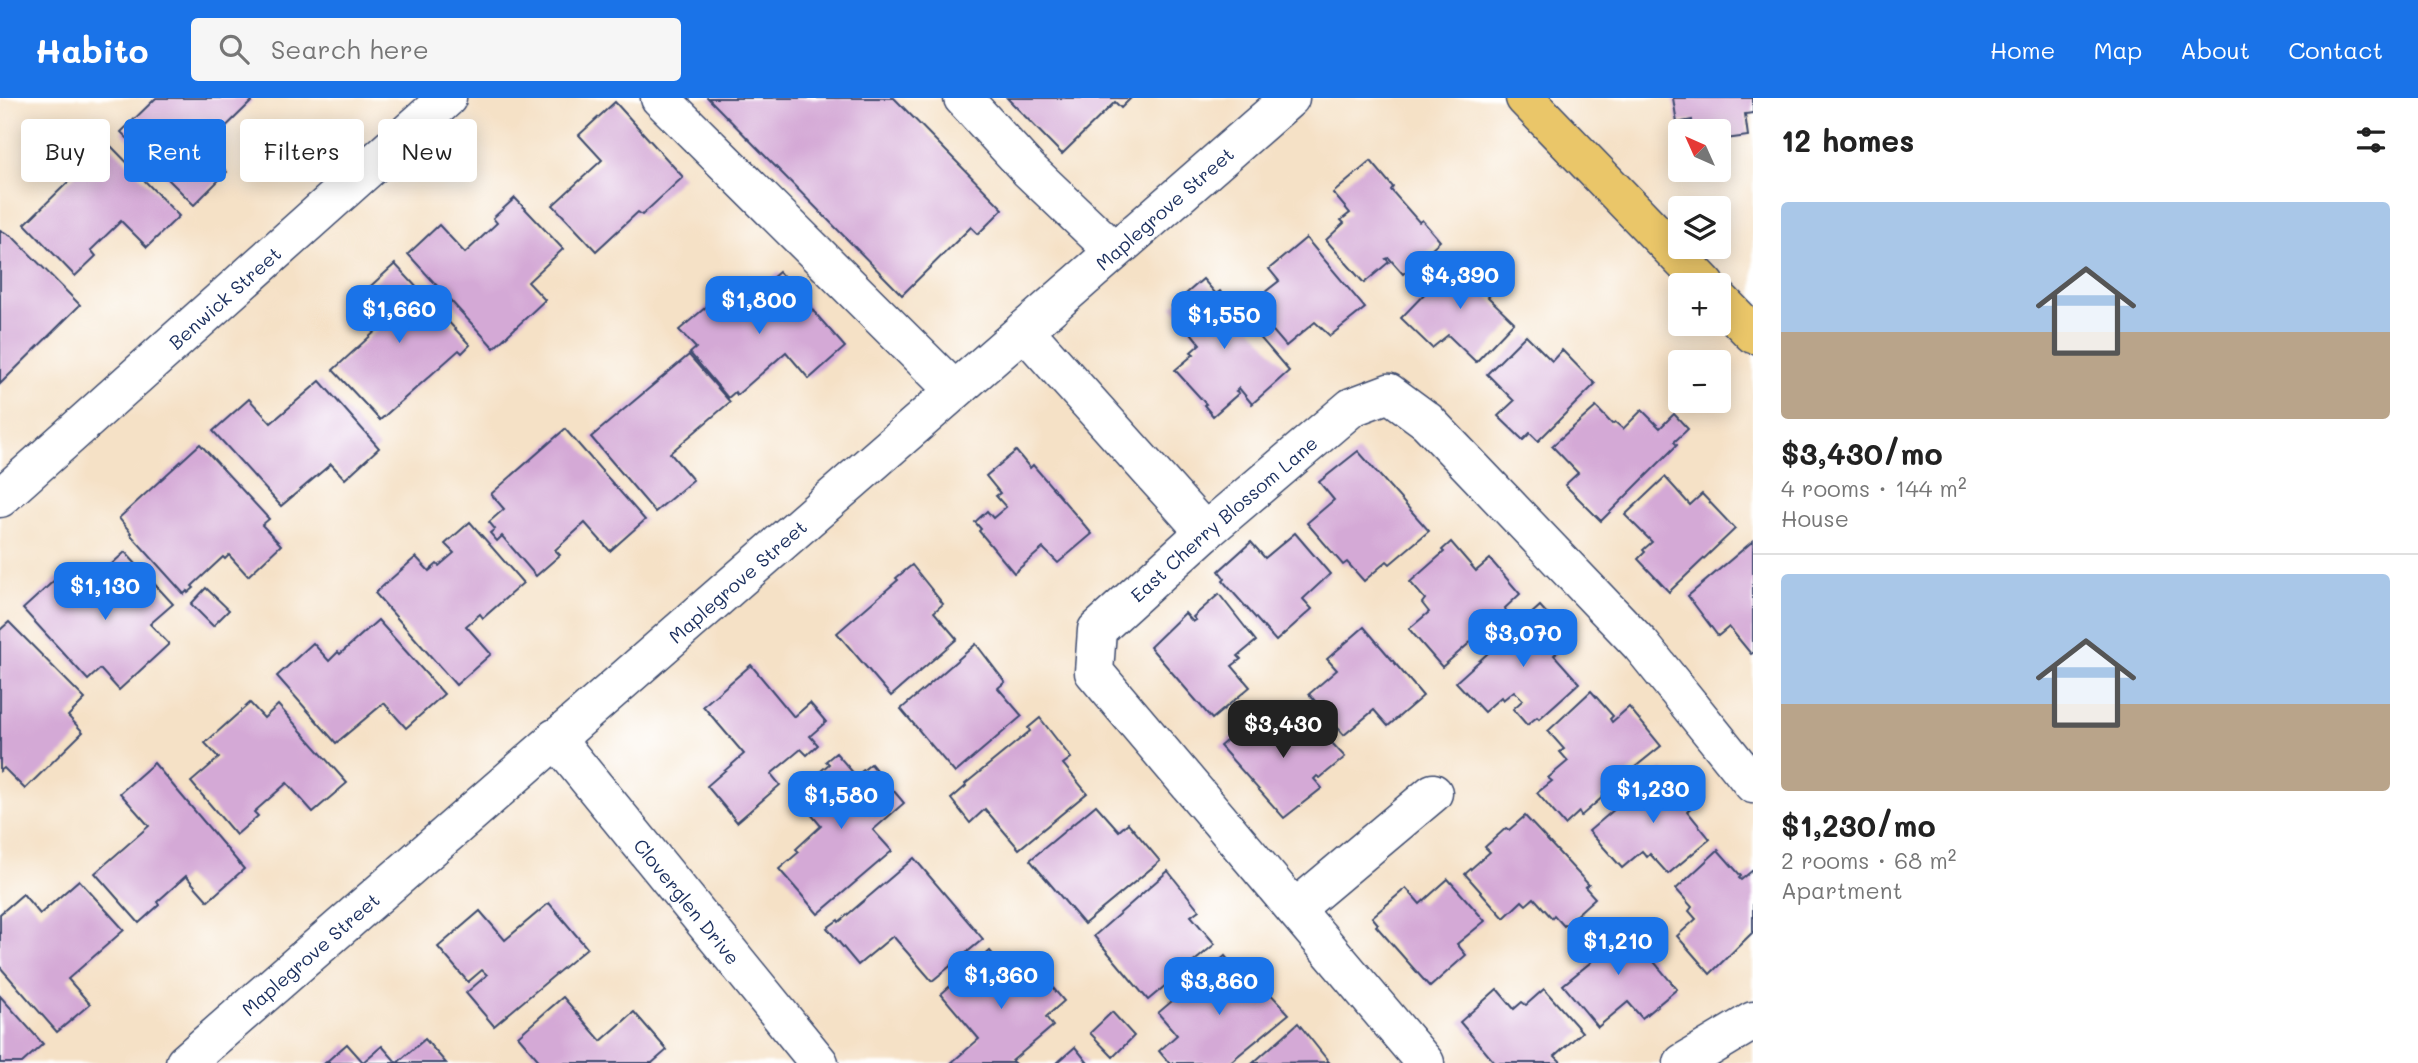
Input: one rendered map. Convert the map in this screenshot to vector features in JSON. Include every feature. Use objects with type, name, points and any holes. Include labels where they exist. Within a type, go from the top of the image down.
[{"type":"main road","points":[[1525,98],[1694,273]]},
{"type":"main road","points":[[1731,311],[1753,334]]},
{"type":"street","name":"Benwick Street","points":[[0,498],[447,98]]},
{"type":"street","points":[[660,98],[954,390]]},
{"type":"street","points":[[963,98],[1029,170],[1114,251]]},
{"type":"street","name":"Maplegrove Street","points":[[185,1063],[1114,251],[1273,103]]},
{"type":"street","points":[[1024,330],[1205,532]]},
{"type":"street","name":"East Cherry Blossom Lane","points":[[1295,909],[1094,672],[1097,630],[1205,532],[1352,407],[1390,393],[1427,421],[1641,645],[1753,784]]},
{"type":"street","name":"Cloverglen Drive","points":[[555,738],[819,1063]]},
{"type":"street","points":[[1425,1063],[1295,909],[1433,793]]},
{"type":"street","points":[[1683,1063],[1753,1021]]},
{"type":"building","points":[[156,98],[250,98],[252,101],[226,126],[226,119],[134,119]]},
{"type":"building","points":[[708,98],[894,98],[1003,209],[978,234],[971,227],[902,295]]},
{"type":"building","points":[[1007,98],[1131,98],[1121,108],[1115,102],[1062,154]]},
{"type":"building","points":[[1673,98],[1753,98],[1753,113],[1745,114],[1748,136],[1731,138],[1731,119],[1676,119]]},
{"type":"building","points":[[615,102],[683,177],[642,215],[638,212],[596,251],[553,205],[602,160],[579,135]]},
{"type":"building","points":[[110,145],[124,159],[124,182],[146,182],[179,216],[147,247],[121,221],[91,250],[96,256],[75,276],[25,224],[68,182],[110,182]]},
{"type":"building","points":[[1371,161],[1393,187],[1391,190],[1440,241],[1403,274],[1389,258],[1386,259],[1389,262],[1364,283],[1326,240],[1344,223],[1341,220],[1350,213],[1333,193]]},
{"type":"building","points":[[171,182],[217,182],[194,205]]},
{"type":"building","points":[[515,198],[563,249],[528,282],[545,300],[494,348],[408,254],[439,225],[465,253],[497,223],[493,218]]},
{"type":"building","points":[[0,230],[13,237],[80,305],[0,384]]},
{"type":"building","points":[[1306,238],[1365,308],[1330,336],[1315,322],[1286,346],[1250,304],[1279,281],[1269,269]]},
{"type":"building","points":[[1464,253],[1498,287],[1488,297],[1514,322],[1476,362],[1448,335],[1432,348],[1401,318]]},
{"type":"building","points":[[395,264],[470,345],[462,353],[459,350],[380,420],[333,370],[389,319],[364,292]]},
{"type":"building","points":[[779,272],[845,347],[809,379],[786,352],[737,395],[735,392],[728,398],[690,353],[696,348],[679,330],[726,290],[740,306]]},
{"type":"building","points":[[1203,279],[1216,294],[1220,291],[1289,371],[1252,404],[1239,388],[1236,391],[1239,393],[1213,416],[1204,405],[1206,404],[1175,370],[1194,354],[1191,352],[1200,344],[1172,306]]},
{"type":"building","points":[[1526,335],[1552,361],[1562,350],[1595,384],[1538,441],[1530,433],[1523,440],[1498,416],[1514,401],[1487,374]]},
{"type":"building","points":[[689,355],[730,402],[670,453],[693,480],[655,512],[591,437]]},
{"type":"building","points":[[320,381],[379,448],[345,479],[331,464],[281,506],[213,431],[249,399],[271,423]]},
{"type":"building","points":[[1596,407],[1612,424],[1615,422],[1623,429],[1642,410],[1660,428],[1674,414],[1688,429],[1674,442],[1677,445],[1601,521],[1565,485],[1578,473],[1552,446]]},
{"type":"building","points":[[565,429],[645,520],[610,551],[585,523],[555,550],[560,555],[536,576],[502,536],[497,541],[490,533],[495,529],[489,522],[504,509],[491,494]]},
{"type":"building","points":[[200,444],[269,519],[262,525],[281,545],[248,576],[229,555],[225,559],[223,557],[192,586],[194,588],[184,594],[119,518]]},
{"type":"building","points":[[1016,451],[1030,468],[1033,465],[1092,534],[1058,563],[1043,548],[1014,573],[979,531],[981,529],[975,522],[987,511],[993,518],[1006,507],[996,496],[1000,493],[986,476]]},
{"type":"building","points":[[1358,451],[1429,531],[1390,564],[1387,561],[1364,581],[1347,562],[1343,565],[1307,523],[1334,500],[1319,482]]},
{"type":"building","points":[[1665,477],[1690,505],[1702,494],[1735,529],[1669,592],[1638,559],[1652,542],[1625,515]]},
{"type":"building","points":[[470,522],[523,583],[483,618],[480,614],[466,626],[491,654],[456,685],[375,593],[416,557],[429,571],[437,564],[439,566],[454,553],[445,544]]},
{"type":"building","points":[[1295,533],[1330,574],[1303,599],[1312,609],[1276,641],[1223,581],[1225,579],[1219,571],[1251,542],[1265,558]]},
{"type":"building","points":[[1753,541],[1751,654],[1729,627],[1718,636],[1688,596]]},
{"type":"building","points":[[1451,542],[1476,571],[1490,559],[1520,594],[1505,608],[1506,611],[1442,667],[1409,629],[1429,612],[1422,603],[1425,599],[1410,582],[1444,552],[1442,550]]},
{"type":"building","points":[[125,552],[173,604],[150,624],[169,644],[119,690],[100,669],[88,680],[23,609],[58,577],[79,602],[108,575],[104,571]]},
{"type":"building","points":[[912,565],[943,604],[934,612],[957,639],[891,696],[837,633]]},
{"type":"building","points":[[206,588],[229,610],[213,626],[191,604]]},
{"type":"building","points":[[1219,594],[1256,641],[1238,656],[1241,659],[1232,666],[1250,687],[1212,719],[1150,647],[1185,613],[1193,622],[1196,620],[1193,617]]},
{"type":"building","points":[[1540,606],[1570,639],[1554,655],[1579,683],[1539,719],[1537,717],[1527,725],[1513,709],[1523,700],[1514,691],[1503,700],[1501,697],[1484,712],[1456,682]]},
{"type":"building","points":[[378,620],[444,694],[406,728],[384,703],[336,743],[277,676],[313,643],[329,661]]},
{"type":"building","points":[[9,622],[85,699],[68,716],[83,732],[25,789],[4,768],[0,771],[0,630]]},
{"type":"building","points":[[1364,627],[1423,696],[1388,726],[1374,710],[1344,735],[1309,694],[1337,670],[1327,659]]},
{"type":"building","points":[[976,644],[1005,682],[998,688],[1022,716],[955,773],[901,709]]},
{"type":"building","points":[[751,665],[794,717],[810,703],[826,722],[810,736],[818,745],[807,755],[801,749],[771,774],[780,785],[737,822],[707,786],[744,754],[703,706]]},
{"type":"building","points":[[1591,691],[1613,716],[1610,719],[1612,722],[1629,707],[1661,746],[1603,793],[1605,795],[1581,816],[1579,812],[1565,825],[1537,793],[1552,781],[1548,778],[1568,761],[1560,752],[1564,749],[1548,731]]},
{"type":"building","points":[[250,703],[264,718],[278,705],[347,783],[313,812],[287,783],[254,812],[258,816],[236,835],[191,782],[219,758],[205,743]]},
{"type":"building","points":[[1258,714],[1268,726],[1275,720],[1286,730],[1305,714],[1345,757],[1320,778],[1317,776],[1314,779],[1322,788],[1284,818],[1220,746]]},
{"type":"building","points":[[1040,718],[1071,758],[1063,764],[1087,793],[1019,849],[985,809],[970,823],[951,799],[965,784],[1030,731],[1028,728]]},
{"type":"building","points":[[836,753],[856,776],[871,764],[904,803],[873,830],[892,851],[818,914],[779,869],[799,852],[796,849],[821,826],[794,794],[829,764],[826,761]]},
{"type":"building","points":[[154,763],[244,869],[208,901],[186,876],[157,902],[159,905],[139,923],[95,873],[149,826],[120,793]]},
{"type":"building","points":[[1662,769],[1696,804],[1687,811],[1710,839],[1668,874],[1650,854],[1647,857],[1642,851],[1622,868],[1589,831]]},
{"type":"building","points":[[1096,805],[1119,831],[1128,823],[1160,861],[1084,924],[1030,860]]},
{"type":"building","points":[[1525,816],[1589,885],[1585,887],[1595,898],[1564,926],[1554,915],[1552,918],[1534,898],[1526,905],[1522,901],[1504,918],[1465,874],[1490,852],[1485,847],[1506,828],[1509,830]]},
{"type":"building","points":[[1718,850],[1741,876],[1741,880],[1753,870],[1753,932],[1710,974],[1677,936],[1696,919],[1689,911],[1692,907],[1676,889]]},
{"type":"building","points":[[914,858],[983,939],[932,981],[893,936],[858,965],[827,928],[838,920],[839,922]]},
{"type":"building","points":[[1168,871],[1199,910],[1191,916],[1215,944],[1148,1000],[1094,936]]},
{"type":"building","points":[[1448,879],[1485,921],[1457,944],[1466,955],[1430,987],[1376,926],[1378,924],[1372,917],[1406,888],[1420,904]]},
{"type":"building","points":[[79,880],[124,930],[68,979],[90,1004],[57,1032],[0,967],[0,914],[23,894],[40,914]]},
{"type":"building","points":[[549,903],[587,948],[494,1026],[466,993],[487,975],[482,970],[468,982],[438,947],[480,911],[505,940]]},
{"type":"building","points":[[1618,919],[1677,989],[1642,1018],[1628,1002],[1598,1027],[1563,985],[1591,962],[1581,950]]},
{"type":"building","points":[[990,951],[1018,985],[1037,969],[1064,1001],[1046,1017],[1053,1026],[1012,1061],[1014,1063],[951,1063],[979,1039],[941,994]]},
{"type":"building","points":[[1225,956],[1248,984],[1255,977],[1289,1014],[1229,1063],[1169,1063],[1159,1051],[1177,1035],[1158,1013]]},
{"type":"building","points":[[1497,989],[1514,1009],[1522,1002],[1526,1005],[1544,989],[1582,1032],[1555,1056],[1562,1063],[1495,1063],[1460,1022]]},
{"type":"building","points":[[0,996],[43,1044],[22,1063],[0,1063]]},
{"type":"building","points":[[563,997],[601,1041],[634,1012],[667,1050],[652,1063],[541,1063],[518,1036]]},
{"type":"building","points":[[1112,1012],[1134,1036],[1113,1057],[1090,1033]]},
{"type":"building","points":[[1298,1023],[1329,1062],[1253,1063],[1287,1033]]},
{"type":"building","points":[[425,1039],[446,1063],[397,1063]]},
{"type":"building","points":[[347,1044],[363,1062],[382,1046],[397,1063],[325,1063]]},
{"type":"building","points":[[1075,1047],[1088,1063],[1057,1063]]}]
